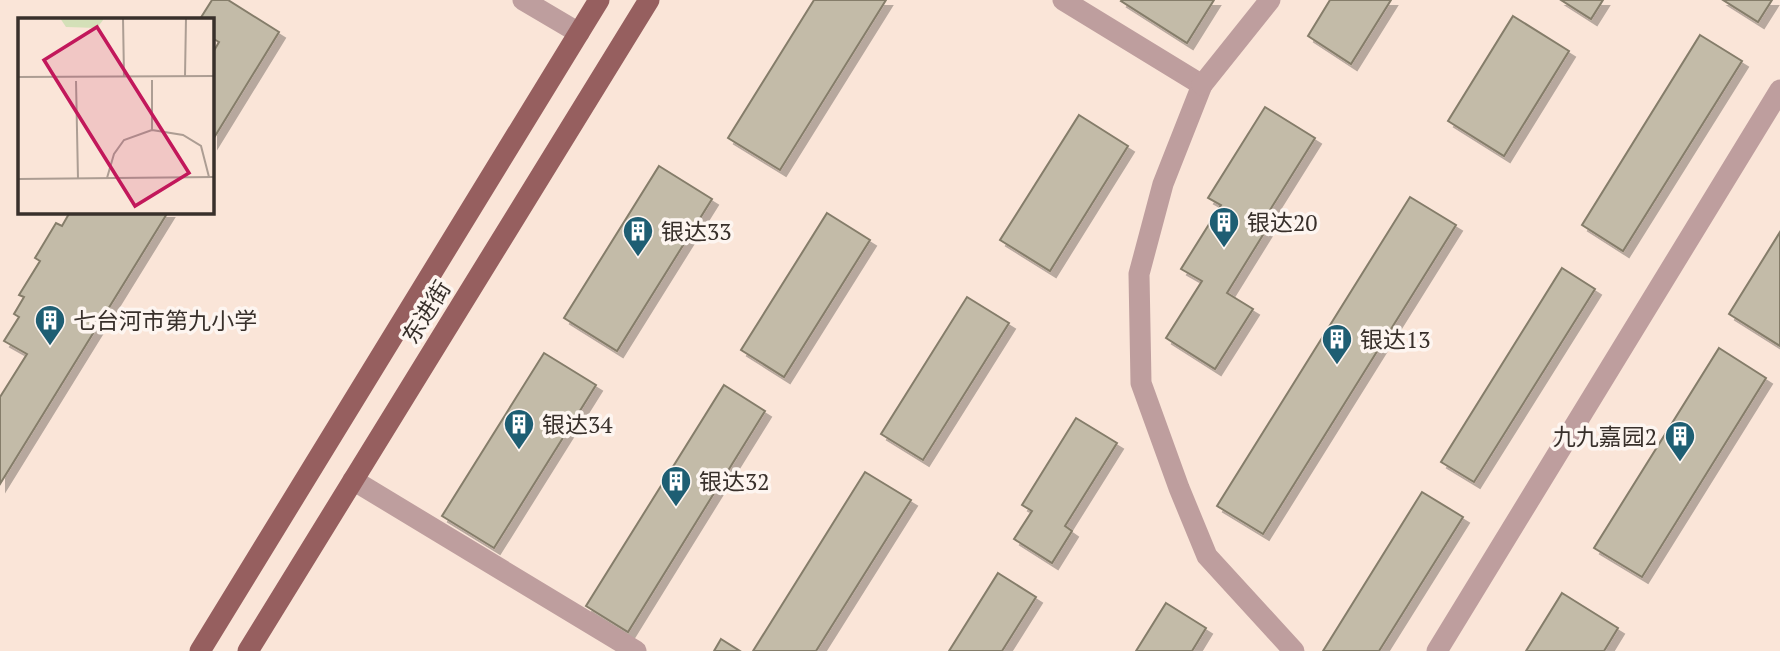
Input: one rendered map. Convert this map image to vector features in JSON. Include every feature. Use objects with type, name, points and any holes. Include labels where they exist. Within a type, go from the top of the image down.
[{"type":"main road","name":"东进街","points":[[200,651],[599,0]]},
{"type":"main road","name":"东进街","points":[[248,651],[649,0]]},
{"type":"street","points":[[523,0],[579,33]]},
{"type":"street","points":[[1063,0],[1202,85]]},
{"type":"street","points":[[1270,0],[1202,85],[1163,184],[1139,274],[1141,383],[1207,556],[1294,651]]},
{"type":"street","points":[[1437,651],[1780,90]]},
{"type":"street","points":[[353,480],[636,651]]},
{"type":"building","points":[[212,0],[228,0],[279,32],[214,138],[214,51],[219,42],[214,39],[214,18],[201,18]]},
{"type":"building","points":[[814,0],[886,0],[780,170],[728,138]]},
{"type":"building","points":[[1122,0],[1214,0],[1187,43]]},
{"type":"building","points":[[1330,0],[1391,0],[1351,64],[1308,36]]},
{"type":"building","points":[[1561,0],[1603,0],[1591,19]]},
{"type":"building","points":[[1723,0],[1772,0],[1758,22]]},
{"type":"building","points":[[1513,16],[1569,51],[1504,156],[1448,121]]},
{"type":"building","points":[[1700,35],[1742,61],[1623,251],[1582,225]]},
{"type":"building","name":"银达20","points":[[1265,107],[1315,138],[1260,226],[1266,230],[1227,293],[1253,309],[1215,369],[1166,338],[1202,281],[1181,269],[1221,205],[1208,198]]},
{"type":"building","points":[[1079,115],[1128,146],[1050,271],[1000,240]]},
{"type":"building","name":"银达33","points":[[659,166],[712,199],[617,351],[564,318]]},
{"type":"building","name":"银达13","points":[[1410,197],[1456,225],[1263,534],[1217,506]]},
{"type":"building","points":[[827,213],[870,240],[784,377],[741,350]]},
{"type":"building","name":"七台河市第九小学","points":[[69,214],[167,214],[0,484],[0,397],[27,354],[4,341],[19,317],[14,314],[24,297],[19,295],[40,261],[35,258],[56,223],[62,226]]},
{"type":"building","points":[[1780,232],[1780,346],[1729,314]]},
{"type":"building","points":[[1562,268],[1595,289],[1474,482],[1441,462]]},
{"type":"building","points":[[967,297],[1009,323],[923,460],[881,434]]},
{"type":"building","name":"九九嘉园2","points":[[1719,348],[1766,378],[1642,577],[1594,548]]},
{"type":"building","name":"银达34","points":[[544,353],[596,385],[494,548],[442,516]]},
{"type":"building","name":"银达32","points":[[724,385],[765,411],[628,632],[586,606]]},
{"type":"building","points":[[1076,418],[1117,443],[1065,526],[1072,531],[1052,563],[1014,539],[1032,511],[1022,505]]},
{"type":"building","points":[[865,472],[911,500],[816,651],[753,651]]},
{"type":"building","points":[[1422,492],[1463,517],[1379,651],[1323,651]]},
{"type":"building","points":[[998,573],[1036,597],[1002,651],[949,651]]},
{"type":"building","points":[[1562,593],[1618,628],[1604,651],[1526,651]]},
{"type":"building","points":[[1166,603],[1206,628],[1192,651],[1136,651]]},
{"type":"building","points":[[721,639],[740,651],[714,651]]},
{"type":"place","name":"银达20","points":[[1224,249]]},
{"type":"place","name":"银达33","points":[[638,258]]},
{"type":"place","name":"七台河市第九小学","points":[[50,347]]},
{"type":"place","name":"银达13","points":[[1337,366]]},
{"type":"place","name":"银达34","points":[[519,451]]},
{"type":"place","name":"九九嘉园2","points":[[1680,463]]},
{"type":"place","name":"银达32","points":[[676,508]]}]
